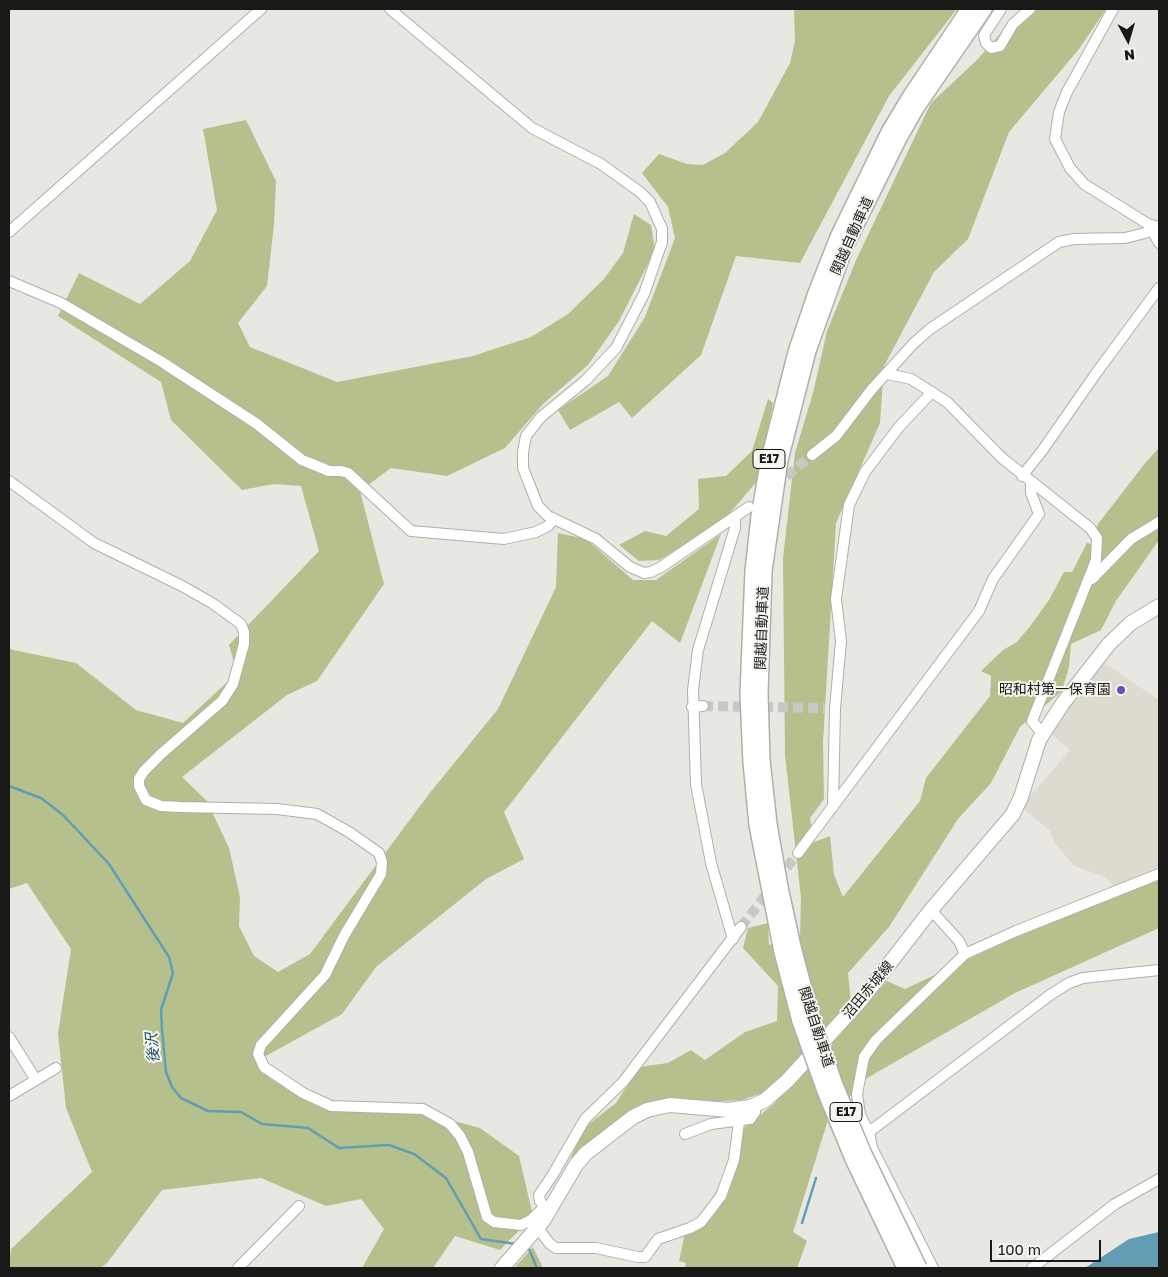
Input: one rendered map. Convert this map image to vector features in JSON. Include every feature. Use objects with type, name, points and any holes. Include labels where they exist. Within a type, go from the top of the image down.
[{"type":"highway","name":"関越自動車道","points":[[905,1268],[852,1159],[824,1090],[800,1021],[787,950],[758,825],[751,762],[748,694],[753,571],[759,516],[769,459],[796,352],[816,293],[838,237],[889,132],[910,96],[969,9]]},
{"type":"highway","name":"関越自動車道","points":[[920,1268],[863,1152],[835,1085],[787,950],[762,760],[760,693],[764,571],[780,460],[808,351],[846,245],[916,108],[984,9]]},
{"type":"main road","name":"沼田赤城線","points":[[508,1263],[534,1231],[585,1154],[633,1118],[647,1110],[670,1105],[728,1110],[755,1105],[764,1101],[787,1081],[861,1000],[931,910],[1013,814],[1021,797],[1042,733],[1109,644],[1131,623],[1159,606]]},
{"type":"street","points":[[9,232],[261,9]]},
{"type":"street","points":[[390,9],[532,128],[601,164],[640,192],[654,208],[662,228],[662,242],[644,294],[616,348],[586,380],[541,417],[525,440],[523,452],[525,478],[538,506],[554,519],[596,539],[630,567],[644,572],[651,572],[661,567],[749,507]]},
{"type":"street","points":[[1001,9],[984,35],[986,43],[991,48],[1000,46],[1013,24],[1030,9]]},
{"type":"street","points":[[1113,9],[1067,92],[1059,112],[1055,139],[1067,164],[1084,184],[1156,228],[1159,243]]},
{"type":"street","points":[[812,455],[836,436],[872,389],[888,374],[891,366],[930,329],[1059,242],[1074,239],[1125,238],[1156,228]]},
{"type":"street","points":[[9,281],[61,303],[162,362],[257,424],[302,460],[329,471],[341,470],[348,473],[410,531],[504,539],[536,532],[548,526],[554,519]]},
{"type":"street","points":[[1022,476],[1159,288]]},
{"type":"street","points":[[888,374],[911,379],[955,409],[1002,458],[1032,484],[1090,528],[1098,538],[1096,560],[1032,721],[1042,733]]},
{"type":"street","points":[[833,807],[830,708],[841,641],[836,598],[849,505],[865,472],[899,427],[932,392]]},
{"type":"street","points":[[9,481],[94,543],[182,586],[212,603],[240,624],[244,632],[244,644],[233,684],[222,701],[161,754],[144,772],[139,786],[146,800],[162,806],[180,808],[277,809],[317,814],[349,832],[379,853],[382,862],[381,874],[344,936],[325,975],[261,1045],[258,1054],[264,1067],[303,1093],[331,1106],[423,1109],[450,1124],[460,1136],[468,1152],[487,1217],[494,1222],[520,1226],[547,1210],[539,1195],[557,1169],[585,1119],[623,1082],[680,1004],[741,927]]},
{"type":"street","points":[[798,853],[979,610],[993,579],[1036,519],[1039,510],[1031,493],[1032,484]]},
{"type":"street","points":[[733,939],[711,863],[696,784],[698,650],[735,528],[735,517]]},
{"type":"street","points":[[1084,588],[1109,559],[1131,539],[1159,522]]},
{"type":"street","points":[[933,1268],[872,1148],[869,1132],[857,1106],[864,1057],[876,1040],[965,954],[1016,931],[1159,874]]},
{"type":"street","points":[[931,910],[959,940],[965,954]]},
{"type":"street","points":[[869,1132],[1014,1022],[1069,983],[1083,978],[1159,970]]},
{"type":"street","points":[[9,1037],[36,1080]]},
{"type":"street","points":[[9,1096],[56,1068]]},
{"type":"street","points":[[685,1134],[711,1124],[739,1122],[750,1119],[754,1116],[755,1105]]},
{"type":"street","points":[[534,1231],[556,1248],[596,1248],[646,1257],[658,1239],[690,1228],[701,1222],[720,1196],[734,1160],[739,1122]]},
{"type":"street","points":[[1032,1268],[1115,1204],[1159,1179]]},
{"type":"street","points":[[238,1268],[299,1206]]},
{"type":"shaded area","points":[[1103,662],[1159,700],[1159,871],[1115,887],[1105,877],[1074,866],[1054,842],[1050,831],[1021,807],[1070,750],[1049,732]]},
{"type":"green space","points":[[794,9],[957,9],[889,96],[800,263],[736,256],[701,355],[632,418],[619,402],[570,430],[558,410],[608,376],[645,317],[675,238],[668,207],[642,173],[659,154],[687,164],[703,165],[725,153],[758,122],[790,63],[795,41]]},
{"type":"green space","points":[[1022,9],[1106,9],[1079,49],[1009,132],[968,239],[934,272],[884,366],[880,423],[836,523],[823,742],[824,799],[810,818],[814,842],[830,836],[834,875],[843,897],[920,801],[926,778],[990,696],[991,676],[981,671],[1003,650],[1017,642],[1031,625],[1049,600],[1064,572],[1072,572],[1087,543],[1092,544],[1098,524],[1159,448],[1159,540],[1116,601],[1101,630],[1071,644],[1069,667],[1062,691],[1020,727],[991,783],[958,819],[889,927],[848,973],[851,1004],[796,1060],[771,1090],[742,1100],[704,1102],[683,1099],[644,1103],[570,1159],[586,1126],[616,1103],[639,1067],[668,1063],[691,1050],[705,1060],[745,1032],[777,1021],[778,986],[743,948],[748,928],[768,923],[769,945],[800,937],[801,898],[785,755],[783,558],[795,453],[813,393],[827,331],[857,258],[931,103],[978,59]]},
{"type":"green space","points":[[246,120],[276,181],[274,225],[267,286],[238,323],[250,347],[337,382],[473,356],[531,337],[568,314],[604,279],[623,253],[634,214],[651,225],[655,250],[619,321],[588,365],[543,404],[505,448],[447,476],[391,468],[360,491],[384,584],[317,681],[287,695],[182,777],[207,801],[229,848],[240,897],[239,926],[254,956],[278,972],[310,954],[429,794],[498,709],[556,587],[558,533],[586,539],[633,580],[656,580],[721,534],[680,643],[652,621],[504,812],[524,859],[486,879],[376,967],[342,1014],[255,1062],[272,1080],[329,1109],[357,1112],[421,1112],[480,1128],[519,1156],[533,1216],[500,1250],[455,1236],[433,1268],[362,1268],[384,1229],[361,1199],[326,1206],[261,1178],[162,1190],[107,1263],[100,1268],[9,1268],[11,1249],[92,1172],[66,1108],[58,1034],[71,949],[27,883],[9,889],[9,649],[76,663],[136,710],[183,723],[237,673],[229,645],[319,551],[301,486],[274,484],[242,490],[171,420],[161,382],[58,316],[79,273],[140,304],[190,261],[217,210],[203,129]]},
{"type":"green space","points":[[768,399],[773,403],[758,480],[724,520],[659,560],[639,561],[619,545],[645,531],[666,536],[699,509],[698,479],[726,476],[752,451]]},
{"type":"green space","points":[[1159,879],[1159,928],[1015,993],[867,1078],[828,1120],[793,1232],[807,1241],[797,1268],[685,1268],[686,1263],[679,1261],[685,1233],[712,1215],[742,1129],[774,1104],[887,981],[905,989],[1009,940]]},
{"type":"green space","points":[[533,1247],[543,1268],[516,1268],[516,1266]]},
{"type":"water","points":[[1159,1232],[1159,1268],[1085,1268],[1129,1239]]},
{"type":"waterway","name":"後沢","points":[[9,786],[41,798],[63,815],[109,864],[169,957],[173,973],[161,1010],[162,1030],[166,1072],[172,1087],[181,1098],[208,1111],[241,1112],[262,1124],[308,1128],[339,1148],[389,1145],[414,1154],[446,1178],[481,1239],[516,1244]]},
{"type":"waterway","points":[[802,1223],[816,1178]]},
{"type":"waterway","name":"後沢","points":[[526,1248],[529,1249],[537,1268]]},
{"type":"tunnel","points":[[775,486],[812,455]]},
{"type":"tunnel","points":[[703,706],[825,708]]},
{"type":"tunnel","points":[[741,927],[798,853]]},
{"type":"place","name":"昭和村第一保育園","points":[[1121,690]]}]
